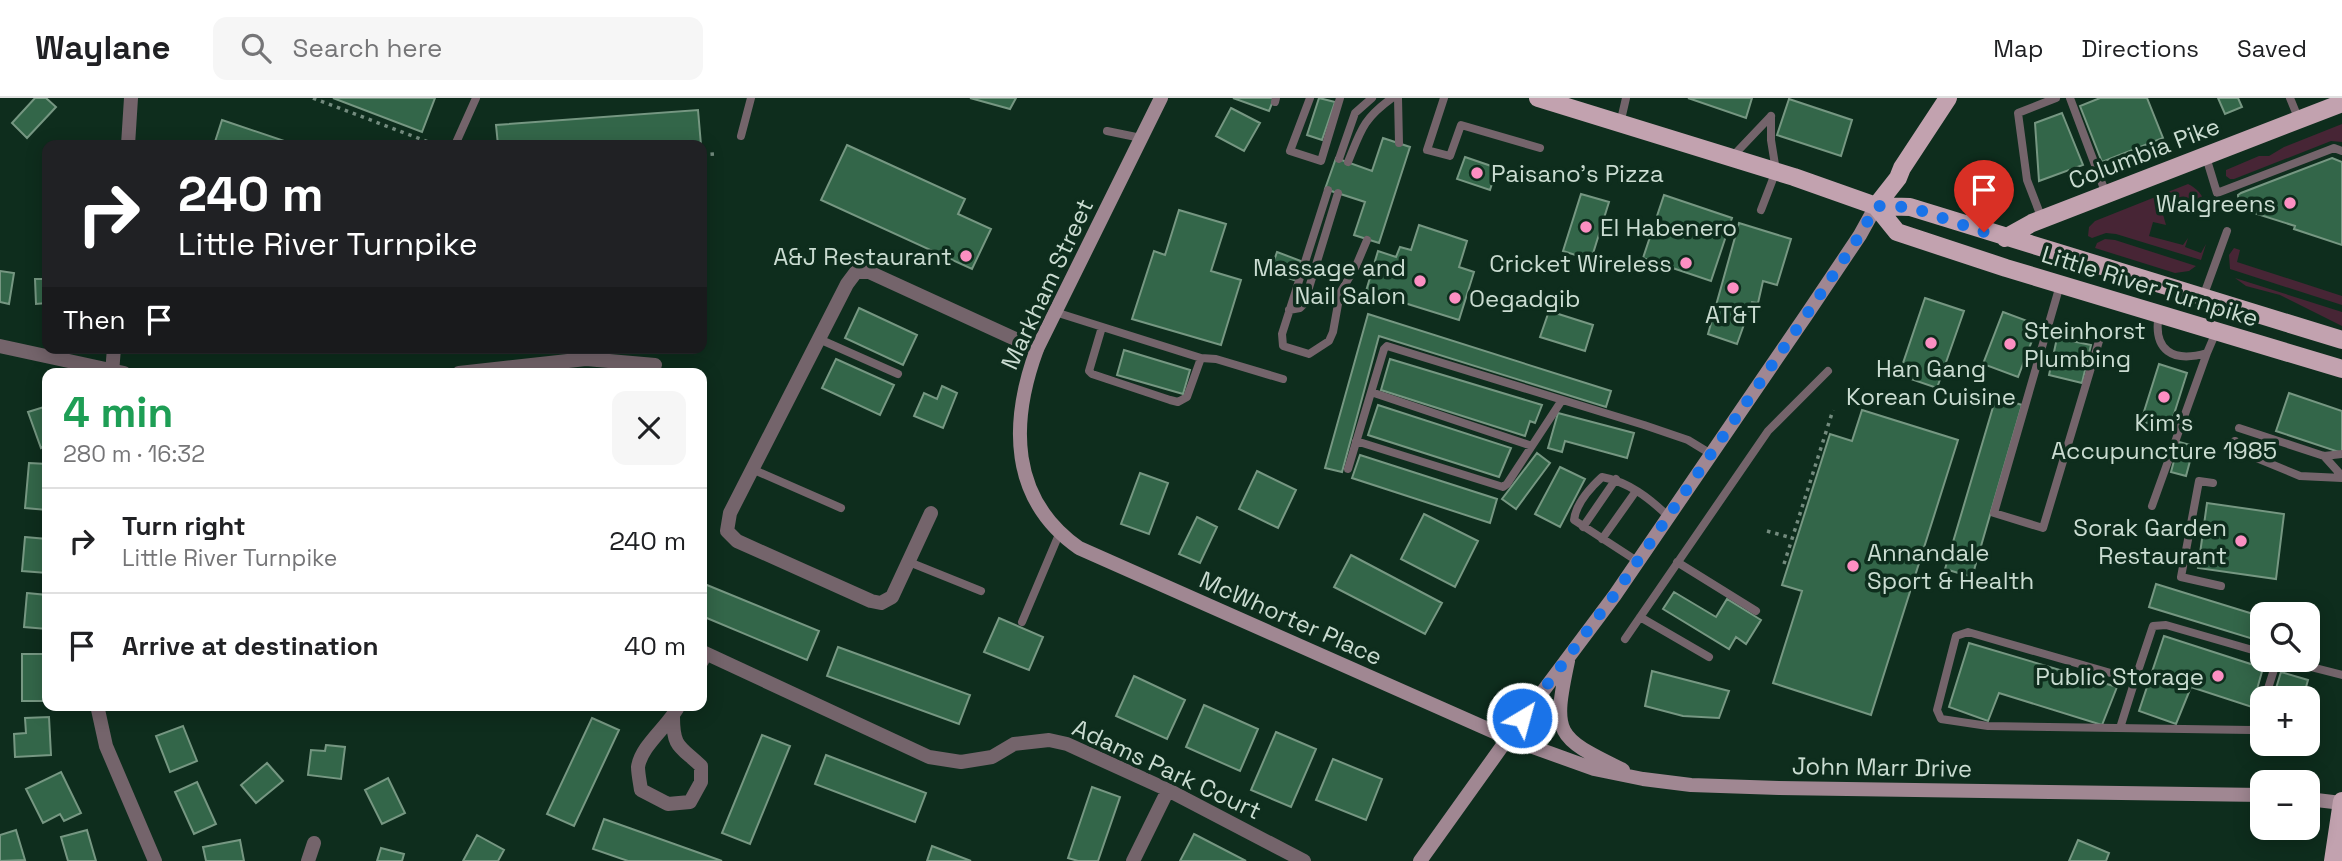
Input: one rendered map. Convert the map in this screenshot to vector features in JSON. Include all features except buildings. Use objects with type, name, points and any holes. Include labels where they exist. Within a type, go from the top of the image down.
[{"type":"main road","points":[[1876,206],[1898,178],[1948,98]]},
{"type":"main road","name":"Little River Turnpike","points":[[1549,100],[1776,171],[1876,206],[1910,207],[2342,340]]},
{"type":"main road","name":"Columbia Pike","points":[[2005,238],[2042,219],[2342,103]]},
{"type":"main road","name":"Little River Turnpike","points":[[1876,206],[1897,232],[2342,369]]},
{"type":"main road","points":[[2333,861],[2342,802]]},
{"type":"street","points":[[128,140],[131,98]]},
{"type":"street","name":"Markham Street","points":[[1060,532],[1037,503],[1021,459],[1020,421],[1023,391],[1037,349],[1161,98]]},
{"type":"street","points":[[1420,861],[1637,562],[1860,235],[1876,206]]},
{"type":"street","points":[[931,513],[892,597],[881,603],[871,601],[737,541],[727,531],[728,520],[752,469],[849,279],[860,270],[1037,349]]},
{"type":"street","points":[[0,346],[98,368]]},
{"type":"street","points":[[504,368],[586,359],[655,365]]},
{"type":"street","name":"McWhorter Place","points":[[1060,532],[1070,542],[1093,556],[1508,738]]},
{"type":"street","name":"Adams Park Court","points":[[707,654],[929,757],[961,762],[992,757],[1014,744],[1049,740],[1067,744],[1168,790],[1304,861]]},
{"type":"street","points":[[1569,657],[1559,709],[1567,736],[1583,750],[1643,779]]},
{"type":"street","points":[[98,711],[106,746],[155,861]]},
{"type":"street","points":[[676,711],[673,737],[677,745],[701,765],[701,782],[690,802],[668,804],[641,790],[638,766],[651,741],[676,711]]},
{"type":"street","name":"John Marr Drive","points":[[1508,738],[1594,769],[1643,779],[1712,786],[2250,796]]},
{"type":"street","points":[[1133,861],[1168,790]]},
{"type":"street","points":[[2320,800],[2342,802]]},
{"type":"street","points":[[308,861],[314,843]]},
{"type":"lane","points":[[457,140],[476,98]]},
{"type":"lane","points":[[740,136],[751,98]]},
{"type":"lane","points":[[1310,98],[1290,151],[1321,161],[1340,98]]},
{"type":"lane","points":[[1372,98],[1355,113],[1344,160],[1364,123],[1373,112],[1392,98]]},
{"type":"lane","points":[[1398,98],[1399,143]]},
{"type":"lane","points":[[1444,98],[1427,150],[1450,156],[1461,125],[1540,148]]},
{"type":"lane","points":[[1620,124],[1626,98]]},
{"type":"lane","points":[[2042,219],[2027,180],[2018,113],[2056,98]]},
{"type":"lane","points":[[2070,98],[2106,194]]},
{"type":"lane","points":[[2290,98],[2299,120]]},
{"type":"lane","points":[[1732,158],[1771,116],[1771,140],[1776,171],[1761,210]]},
{"type":"lane","points":[[1107,131],[1141,138]]},
{"type":"lane","points":[[2206,156],[2217,193],[2334,148],[2342,151]]},
{"type":"lane","points":[[1328,190],[1282,334],[1283,346],[1309,354],[1324,346],[1333,332],[1339,293],[1356,266],[1367,240]]},
{"type":"lane","points":[[1289,310],[1300,308],[1304,304],[1338,193]]},
{"type":"lane","points":[[2203,297],[2227,231]]},
{"type":"lane","points":[[2060,284],[1994,513],[2043,528],[2102,331]]},
{"type":"lane","points":[[1055,313],[1201,358],[1216,359],[1283,379]]},
{"type":"lane","points":[[2159,313],[2156,330],[2164,347],[2184,358],[2207,353]]},
{"type":"lane","points":[[1102,327],[1089,371],[1170,400],[1178,402],[1187,397],[1201,358]]},
{"type":"lane","points":[[2152,506],[2216,331]]},
{"type":"lane","points":[[819,339],[898,374]]},
{"type":"lane","points":[[1348,469],[1387,346],[1688,440],[1711,454]]},
{"type":"lane","points":[[1625,639],[1768,431],[1828,371]]},
{"type":"lane","points":[[1371,392],[1532,446]]},
{"type":"lane","points":[[1356,441],[1503,487],[1562,400]]},
{"type":"lane","points":[[2239,428],[2324,456],[2342,454]]},
{"type":"lane","points":[[2235,440],[2237,450],[2300,476],[2342,477]]},
{"type":"lane","points":[[2324,456],[2342,477]]},
{"type":"lane","points":[[752,469],[841,508]]},
{"type":"lane","points":[[1637,562],[1574,520],[1575,512],[1590,488],[1602,477],[1616,479],[1648,497],[1668,516]]},
{"type":"lane","points":[[1583,527],[1616,479]]},
{"type":"lane","points":[[2213,483],[2199,481],[2180,577],[2221,586]]},
{"type":"lane","points":[[1602,539],[1636,491]]},
{"type":"lane","points":[[1022,622],[1060,532]]},
{"type":"lane","points":[[909,562],[981,591]]},
{"type":"lane","points":[[1677,562],[1756,611]]},
{"type":"lane","points":[[1640,617],[1709,657]]},
{"type":"lane","points":[[2120,728],[2153,626],[2166,625],[2250,649]]},
{"type":"lane","points":[[2135,680],[1968,632],[1956,636],[1937,710],[1941,719],[1988,726],[2250,730]]},
{"type":"lane","points":[[2320,669],[2342,675]]},
{"type":"path","points":[[313,98],[423,140]]},
{"type":"path","points":[[707,155],[715,154]]},
{"type":"path","points":[[1784,564],[1797,532],[1833,410]]},
{"type":"path","points":[[1767,531],[1792,539]]},
{"type":"shaded area","points":[[2342,124],[2342,142],[2331,141],[2234,179],[2226,176],[2226,170],[2259,156],[2269,156],[2284,147]]},
{"type":"shaded area","points":[[2188,184],[2200,193],[2204,208],[2198,212],[2193,200],[2162,211],[2166,225],[2153,222],[2149,236],[2183,245],[2188,238],[2185,247],[2201,253],[2206,244],[2201,260],[2116,234],[2106,233],[2092,238],[2088,236],[2089,227],[2095,221]]},
{"type":"shaded area","points":[[2105,239],[2196,266],[2189,271],[2175,273],[2095,248],[2097,243]]},
{"type":"shaded area","points":[[2234,248],[2240,250],[2237,262],[2342,296],[2342,305],[2230,269],[2229,255]]},
{"type":"shaded area","points":[[2235,278],[2342,312],[2342,326],[2280,295],[2246,286]]},
{"type":"place","name":"Paisano's Pizza","points":[[1477,173]]},
{"type":"place","name":"Walgreens","points":[[2290,203]]},
{"type":"place","name":"El Habenero","points":[[1586,227]]},
{"type":"place","name":"A&J Restaurant","points":[[966,256]]},
{"type":"place","name":"Cricket Wireless","points":[[1686,263]]},
{"type":"place","name":"Massage and Nail Salon","points":[[1420,281]]},
{"type":"place","name":"AT&T","points":[[1733,288]]},
{"type":"place","name":"Oegadgib","points":[[1455,298]]},
{"type":"place","name":"Han Gang Korean Cuisine","points":[[1931,343]]},
{"type":"place","name":"Steinhorst Plumbing","points":[[2010,344]]},
{"type":"place","name":"Kim's Accupuncture 1985","points":[[2164,397]]},
{"type":"place","name":"Sorak Garden Restaurant","points":[[2241,541]]},
{"type":"place","name":"Annandale Sport & Health","points":[[1853,566]]},
{"type":"place","name":"Public Storage","points":[[2218,676]]},
{"type":"route","points":[[1522,718],[1615,594],[1807,314],[1860,235],[1876,206],[1910,207],[1984,232]]}]
